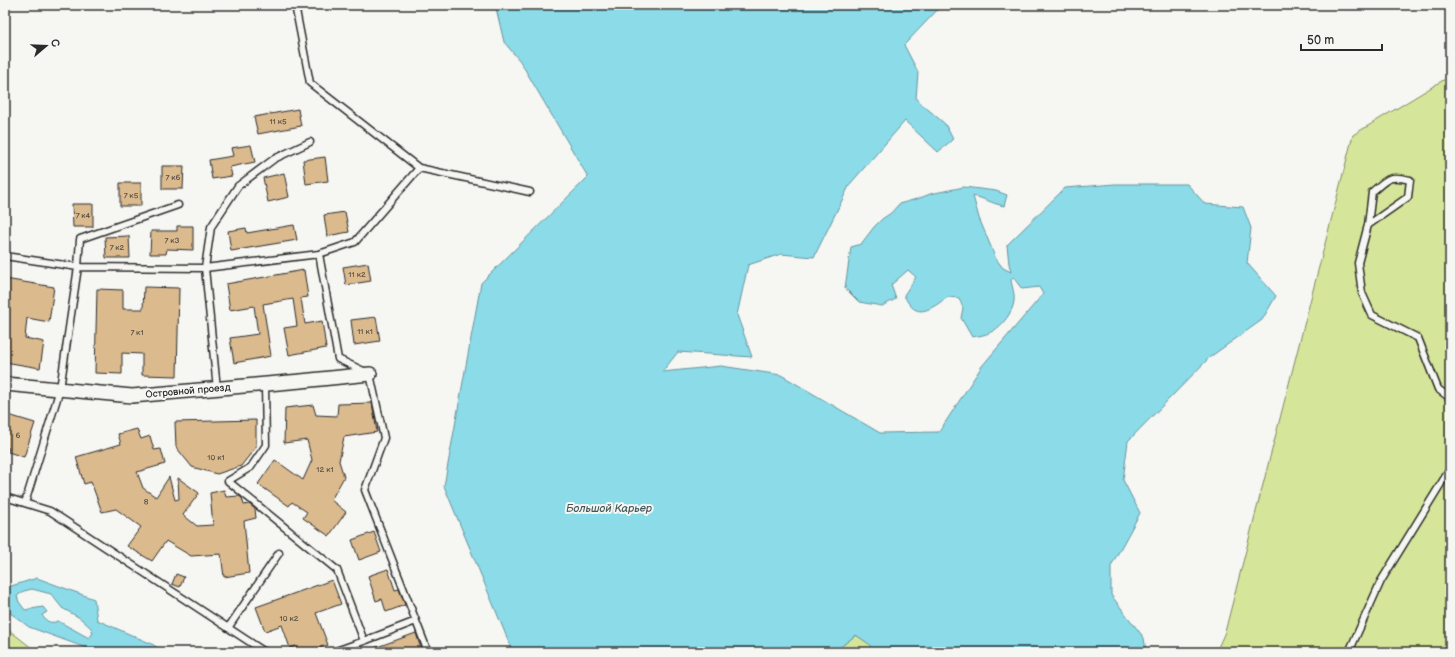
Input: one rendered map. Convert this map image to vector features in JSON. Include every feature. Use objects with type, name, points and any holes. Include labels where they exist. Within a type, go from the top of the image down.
[{"type":"street","name":"Островной проезд","points":[[5,384],[132,396],[370,374]]},
{"type":"lane","points":[[295,5],[310,83],[419,168],[530,192]]},
{"type":"lane","points":[[217,388],[205,268],[211,227],[238,186],[274,160],[310,142]]},
{"type":"lane","points":[[5,256],[78,268],[205,268],[319,254],[355,242],[419,168]]},
{"type":"lane","points":[[1368,225],[1408,197],[1410,180],[1399,177],[1387,178],[1372,192],[1368,225],[1358,263],[1362,293],[1372,315],[1418,338],[1438,389],[1450,398]]},
{"type":"lane","points":[[25,503],[60,389],[78,268],[80,239],[178,205]]},
{"type":"lane","points":[[319,254],[338,359],[370,374],[384,438],[365,490],[428,652]]},
{"type":"lane","points":[[265,384],[266,445],[251,467],[228,481],[337,570],[364,641]]},
{"type":"lane","points":[[1350,652],[1381,581],[1450,469]]},
{"type":"lane","points":[[5,497],[50,511],[265,652]]},
{"type":"lane","points":[[228,628],[279,553]]},
{"type":"lane","points":[[333,652],[416,621]]},
{"type":"green space","points":[[1450,76],[1450,652],[1216,652],[1225,632],[1353,135]]},
{"type":"green space","points":[[5,627],[37,652],[5,652]]},
{"type":"green space","points":[[856,635],[870,644],[873,652],[834,652]]},
{"type":"water","name":"Большой Карьер","points":[[493,5],[942,5],[904,45],[918,72],[916,99],[945,124],[953,139],[938,152],[905,121],[850,184],[814,257],[781,254],[748,265],[737,315],[752,357],[678,352],[662,372],[721,366],[781,375],[880,433],[939,432],[982,366],[1043,294],[1039,287],[1022,289],[1013,277],[1011,280],[1014,293],[1012,310],[1000,326],[993,331],[972,337],[961,318],[963,308],[959,298],[948,297],[935,306],[924,311],[918,311],[913,308],[904,295],[916,277],[908,270],[891,285],[896,299],[882,306],[859,302],[845,288],[851,247],[861,244],[874,227],[891,213],[899,204],[930,194],[964,187],[996,191],[1007,195],[1004,206],[973,196],[979,218],[996,259],[1003,268],[1011,272],[1007,245],[1065,188],[1115,184],[1187,184],[1205,204],[1243,207],[1251,228],[1247,263],[1276,296],[1262,320],[1210,357],[1128,441],[1123,480],[1140,513],[1111,566],[1111,595],[1144,638],[1146,652],[873,652],[869,644],[856,635],[834,652],[513,652],[444,486],[481,283],[588,177],[520,61],[504,42],[496,8]]},
{"type":"water","points":[[37,578],[94,599],[97,620],[152,644],[164,652],[97,652],[29,627],[5,609],[5,585],[8,587]],"holes":[[[32,589],[51,594],[62,608],[80,618],[91,628],[93,633],[89,638],[58,621],[47,621],[42,615],[47,612],[43,607],[25,610],[19,602],[17,596],[24,591]]]},
{"type":"building","points":[[298,109],[301,126],[258,134],[254,117]]},
{"type":"building","points":[[251,145],[255,162],[230,167],[232,176],[212,179],[209,160],[233,156],[231,148]]},
{"type":"building","points":[[325,157],[328,181],[306,184],[303,160]]},
{"type":"building","points":[[162,166],[184,166],[183,189],[162,189]]},
{"type":"building","points":[[284,173],[289,197],[268,202],[263,178]]},
{"type":"building","points":[[120,183],[141,183],[141,206],[120,206]]},
{"type":"building","points":[[72,204],[93,204],[93,227],[73,227]]},
{"type":"building","points":[[345,212],[349,232],[327,236],[324,215]]},
{"type":"building","points":[[294,225],[297,240],[231,251],[228,231],[246,228],[247,233]]},
{"type":"building","points":[[177,226],[193,226],[193,250],[167,249],[166,254],[150,254],[151,231],[177,231]]},
{"type":"building","points":[[129,236],[130,258],[106,258],[105,237]]},
{"type":"building","points":[[368,263],[371,281],[346,285],[343,267]]},
{"type":"building","points":[[304,270],[308,297],[301,298],[305,324],[322,321],[326,348],[289,355],[284,328],[297,326],[293,299],[263,304],[271,356],[234,363],[230,338],[258,334],[254,306],[230,310],[226,284]]},
{"type":"building","points":[[5,279],[54,287],[49,322],[27,318],[25,338],[44,342],[40,368],[5,362]]},
{"type":"building","points":[[144,287],[179,288],[177,376],[142,375],[142,354],[122,353],[122,374],[95,373],[97,289],[123,290],[123,309],[143,309]]},
{"type":"building","points":[[376,317],[380,341],[354,345],[351,320]]},
{"type":"building","points":[[372,403],[377,432],[344,437],[339,461],[344,477],[331,500],[346,512],[329,536],[303,518],[307,512],[292,502],[289,506],[258,484],[275,460],[303,480],[312,460],[307,440],[284,443],[285,408],[313,405],[316,415],[337,416],[338,404]]},
{"type":"building","points":[[5,414],[35,423],[24,457],[8,452],[9,448],[5,447]]},
{"type":"building","points":[[256,420],[256,447],[241,466],[217,474],[192,467],[176,447],[175,422]]},
{"type":"building","points":[[137,429],[141,439],[150,436],[154,450],[161,449],[165,464],[137,472],[143,488],[156,497],[169,477],[175,500],[179,499],[178,478],[199,493],[183,515],[197,526],[213,525],[210,493],[224,490],[226,497],[239,496],[242,498],[244,505],[249,504],[255,509],[256,518],[244,521],[249,573],[224,577],[221,554],[191,556],[166,541],[152,561],[127,546],[141,527],[116,509],[102,512],[91,482],[84,484],[76,457],[121,444],[118,434]]},
{"type":"building","points":[[374,532],[381,552],[359,560],[352,540]]},
{"type":"building","points":[[388,569],[395,590],[399,589],[405,605],[386,612],[382,599],[376,601],[368,576]]},
{"type":"building","points":[[176,574],[184,577],[180,587],[172,584]]},
{"type":"building","points":[[332,580],[341,604],[316,613],[328,645],[307,652],[298,652],[296,646],[290,648],[282,625],[265,631],[256,607]]},
{"type":"building","points":[[416,633],[422,652],[366,652],[366,651]]}]
